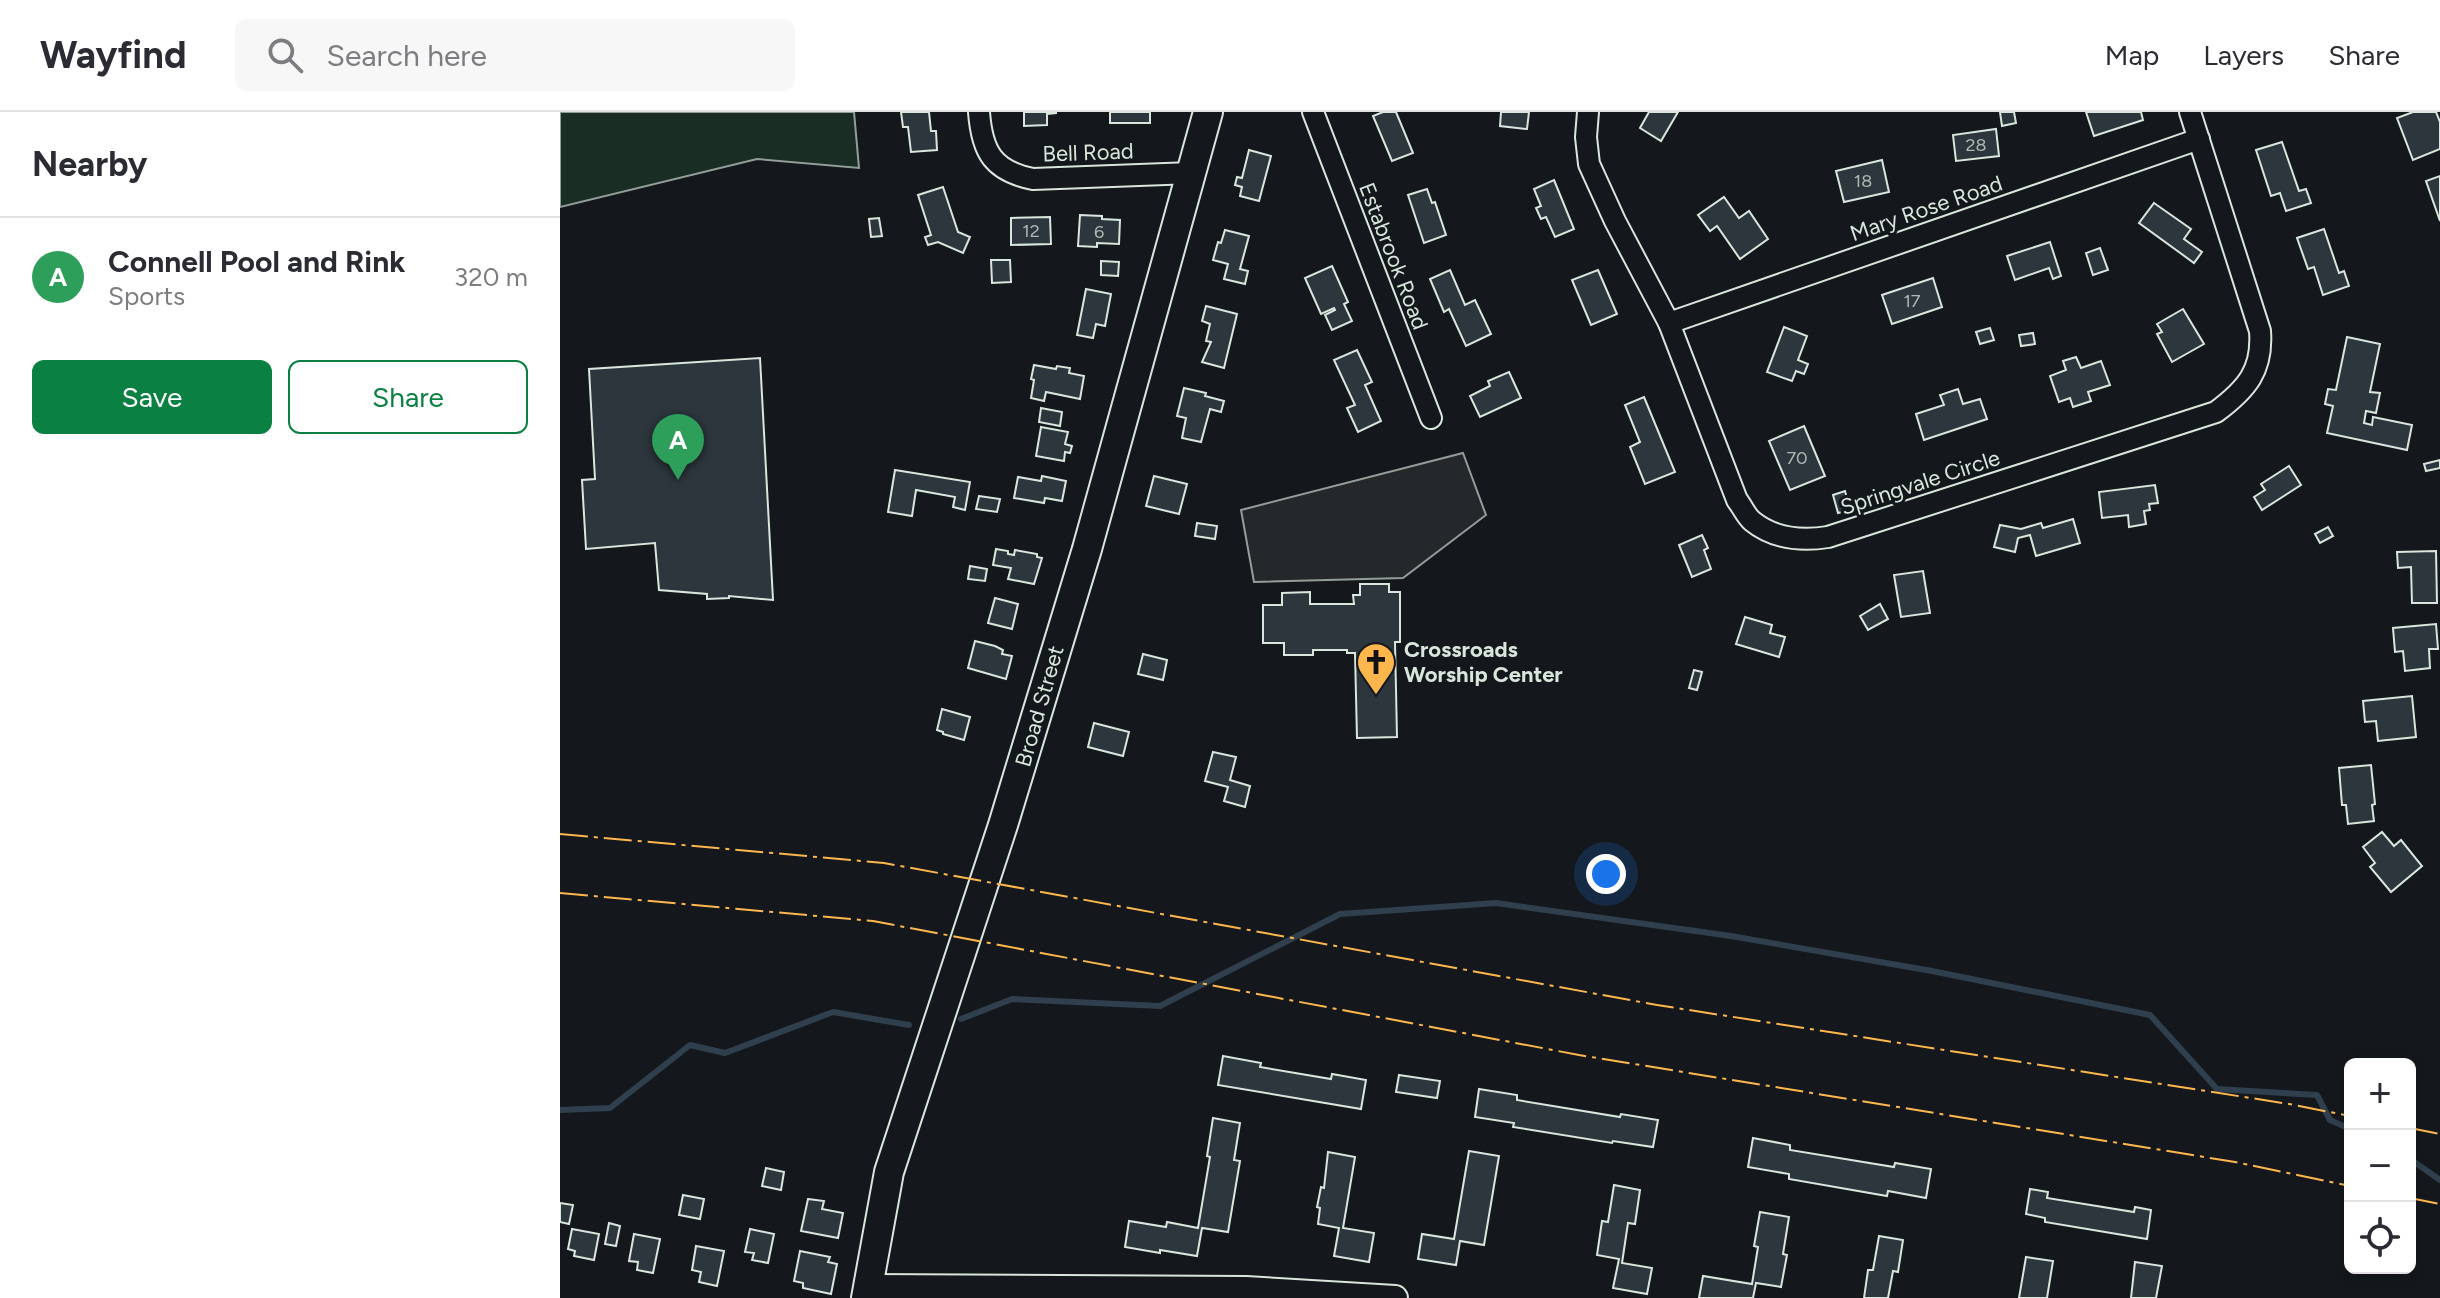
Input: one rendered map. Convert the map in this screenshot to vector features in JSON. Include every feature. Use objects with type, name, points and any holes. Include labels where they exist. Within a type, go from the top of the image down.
[{"type":"main road","name":"Broad Street","points":[[867,1293],[889,1172],[1003,825],[1087,549],[1208,112]]},
{"type":"street","name":"Bell Road","points":[[979,112],[985,148],[999,167],[1015,175],[1033,179],[1192,173]]},
{"type":"street","name":"Estabrook Road","points":[[1313,112],[1431,418]]},
{"type":"street","name":"Springvale Circle","points":[[1588,112],[1586,137],[1589,164],[1669,323],[1737,500],[1751,520],[1769,531],[1806,541],[1828,537],[2216,412],[2235,398],[2252,376],[2262,352],[2260,331],[2190,112]]},
{"type":"street","name":"Mary Rose Road","points":[[1669,323],[2199,139]]},
{"type":"street","points":[[867,1293],[1246,1289],[1395,1298]]},
{"type":"green space","points":[[560,112],[854,112],[859,168],[757,159],[560,207]]},
{"type":"shaded area","points":[[1463,453],[1486,515],[1403,578],[1254,582],[1241,510]]},
{"type":"building","points":[[901,112],[929,112],[931,131],[936,131],[937,150],[911,152],[908,127],[903,127]]},
{"type":"building","points":[[1024,112],[1056,113],[1047,114],[1047,125],[1024,126]]},
{"type":"building","points":[[1110,112],[1150,112],[1150,123],[1110,123]]},
{"type":"building","points":[[1396,112],[1413,153],[1392,161],[1373,116]]},
{"type":"building","points":[[1501,112],[1529,112],[1527,129],[1500,126]]},
{"type":"building","points":[[1649,112],[1678,112],[1661,141],[1640,128]]},
{"type":"building","points":[[2000,112],[2014,112],[2016,123],[2002,126]]},
{"type":"building","points":[[2086,112],[2141,112],[2143,120],[2094,136]]},
{"type":"building","points":[[2413,112],[2436,112],[2440,122],[2440,149],[2413,160],[2397,118]]},
{"type":"building","points":[[1996,129],[1999,156],[1956,161],[1953,135]]},
{"type":"building","points":[[2282,142],[2299,191],[2306,189],[2311,203],[2286,211],[2280,193],[2271,196],[2256,150]]},
{"type":"building","points":[[1249,150],[1271,156],[1259,201],[1240,196],[1242,187],[1235,185],[1237,177],[1242,178]]},
{"type":"building","points":[[1882,160],[1889,192],[1844,202],[1836,171]]},
{"type":"building","points":[[2440,176],[2440,221],[2426,181]]},
{"type":"building","points":[[1554,180],[1574,229],[1555,237],[1546,217],[1541,219],[1536,208],[1541,206],[1534,189]]},
{"type":"building","points":[[943,187],[958,232],[970,237],[963,253],[938,242],[928,245],[925,237],[931,235],[918,195]]},
{"type":"building","points":[[1427,189],[1432,203],[1435,202],[1446,235],[1424,243],[1408,195]]},
{"type":"building","points":[[1724,197],[1739,218],[1749,211],[1768,239],[1740,259],[1717,226],[1710,231],[1698,215]]},
{"type":"building","points":[[2154,203],[2191,229],[2184,239],[2202,252],[2194,263],[2139,223]]},
{"type":"building","points":[[1080,215],[1120,220],[1119,244],[1078,246]]},
{"type":"building","points":[[1050,217],[1051,244],[1011,245],[1011,218]]},
{"type":"building","points":[[879,218],[882,236],[871,237],[869,219]]},
{"type":"building","points":[[2324,229],[2339,273],[2344,271],[2349,286],[2323,295],[2314,267],[2308,269],[2297,238]]},
{"type":"building","points":[[1225,230],[1249,236],[1240,269],[1248,271],[1245,284],[1224,279],[1228,264],[1213,260]]},
{"type":"building","points":[[2050,242],[2061,276],[2053,279],[2049,268],[2015,280],[2007,256]]},
{"type":"building","points":[[2100,248],[2108,270],[2093,275],[2086,253]]},
{"type":"building","points":[[991,260],[1010,260],[1011,282],[992,283]]},
{"type":"building","points":[[1101,261],[1119,262],[1118,276],[1101,275]]},
{"type":"building","points":[[1332,266],[1348,302],[1344,304],[1352,321],[1332,330],[1325,315],[1334,308],[1321,314],[1305,278]]},
{"type":"building","points":[[1450,270],[1465,305],[1475,300],[1491,334],[1466,346],[1449,309],[1444,312],[1430,279]]},
{"type":"building","points":[[1598,270],[1617,314],[1591,325],[1572,280]]},
{"type":"building","points":[[1933,278],[1942,307],[1892,324],[1882,295]]},
{"type":"building","points":[[1086,289],[1111,294],[1105,326],[1096,324],[1093,338],[1077,335]]},
{"type":"building","points":[[1206,306],[1237,314],[1224,368],[1202,362],[1211,342],[1206,341],[1210,324],[1202,321]]},
{"type":"building","points":[[2183,309],[2204,344],[2172,362],[2157,334],[2162,332],[2157,324]]},
{"type":"building","points":[[1784,327],[1807,336],[1798,360],[1808,364],[1804,374],[1796,371],[1792,381],[1767,372]]},
{"type":"building","points":[[1990,328],[1994,340],[1980,344],[1976,332]]},
{"type":"building","points":[[2033,333],[2035,344],[2021,346],[2019,335]]},
{"type":"building","points":[[2347,337],[2380,344],[2370,392],[2380,393],[2376,413],[2366,411],[2364,423],[2372,425],[2373,417],[2412,425],[2407,450],[2327,433],[2333,406],[2325,404],[2328,389],[2336,390]]},
{"type":"building","points":[[1357,350],[1372,382],[1365,385],[1381,421],[1358,432],[1347,408],[1355,405],[1334,360]]},
{"type":"building","points":[[2076,357],[2081,368],[2101,361],[2110,385],[2088,392],[2091,401],[2073,407],[2070,398],[2059,402],[2050,376],[2066,370],[2063,361]]},
{"type":"building","points":[[760,358],[773,600],[729,596],[707,599],[707,594],[659,590],[655,543],[586,549],[582,480],[595,479],[589,369]]},
{"type":"building","points":[[1034,365],[1070,368],[1069,373],[1084,376],[1080,399],[1046,392],[1044,401],[1031,398]]},
{"type":"building","points":[[1509,372],[1521,398],[1480,417],[1470,396],[1490,386],[1488,381]]},
{"type":"building","points":[[1184,388],[1224,401],[1221,412],[1210,409],[1201,442],[1182,438],[1186,418],[1177,416]]},
{"type":"building","points":[[1958,389],[1963,404],[1980,399],[1987,419],[1924,440],[1916,414],[1944,405],[1940,395]]},
{"type":"building","points":[[1644,397],[1675,472],[1645,484],[1630,447],[1640,442],[1625,405]]},
{"type":"building","points":[[1041,408],[1062,412],[1060,426],[1039,422]]},
{"type":"building","points":[[1804,426],[1825,476],[1790,490],[1769,441]]},
{"type":"building","points":[[1041,427],[1068,432],[1065,444],[1072,446],[1070,453],[1065,452],[1064,461],[1036,456]]},
{"type":"building","points":[[2440,460],[2440,468],[2426,471],[2424,464]]},
{"type":"building","points":[[2289,466],[2301,485],[2262,510],[2254,497],[2265,490],[2261,484]]},
{"type":"building","points":[[895,470],[970,482],[965,510],[953,507],[955,497],[916,490],[912,516],[888,512]]},
{"type":"building","points":[[1042,476],[1066,481],[1062,501],[1045,498],[1044,503],[1014,498],[1018,477],[1041,481]]},
{"type":"building","points":[[1154,476],[1187,484],[1179,514],[1146,506]]},
{"type":"building","points":[[2155,485],[2158,503],[2149,504],[2150,510],[2144,511],[2146,524],[2129,527],[2128,515],[2102,518],[2099,492]]},
{"type":"building","points":[[1845,491],[1850,510],[1838,513],[1833,495]]},
{"type":"building","points":[[979,496],[1000,499],[997,512],[976,509]]},
{"type":"building","points":[[2073,519],[2080,543],[2036,556],[2030,535],[2018,538],[2015,552],[1994,547],[2000,525],[2021,529],[2041,523],[2043,528]]},
{"type":"building","points":[[1197,523],[1217,526],[1215,539],[1195,536]]},
{"type":"building","points":[[2328,527],[2333,536],[2320,543],[2315,534]]},
{"type":"building","points":[[1702,535],[1708,548],[1704,550],[1711,569],[1692,577],[1679,545]]},
{"type":"building","points":[[996,549],[1014,555],[1015,550],[1037,554],[1042,558],[1034,584],[1008,579],[1011,568],[993,565]]},
{"type":"building","points":[[2436,551],[2437,603],[2412,603],[2411,567],[2398,568],[2397,552]]},
{"type":"building","points":[[970,566],[987,569],[985,581],[968,579]]},
{"type":"building","points":[[1923,571],[1930,613],[1901,617],[1894,575]]},
{"type":"building","name":"Crossroads Worship Center","points":[[1360,584],[1389,584],[1389,592],[1400,592],[1400,642],[1395,642],[1397,737],[1357,738],[1355,653],[1347,653],[1347,650],[1313,650],[1313,655],[1284,655],[1284,643],[1263,643],[1263,605],[1282,605],[1282,593],[1310,592],[1310,604],[1354,604],[1353,595],[1360,595]]},
{"type":"building","points":[[995,598],[1018,604],[1012,629],[988,623]]},
{"type":"building","points":[[1880,604],[1888,619],[1868,630],[1860,616]]},
{"type":"building","points":[[1745,617],[1772,625],[1770,633],[1785,637],[1779,657],[1736,644]]},
{"type":"building","points":[[2436,624],[2438,649],[2429,649],[2430,668],[2405,671],[2403,651],[2395,652],[2393,628]]},
{"type":"building","points":[[975,641],[995,646],[1003,650],[1002,654],[1012,656],[1006,679],[968,668]]},
{"type":"building","points":[[1143,654],[1167,660],[1163,680],[1138,674]]},
{"type":"building","points":[[1694,670],[1702,672],[1697,690],[1689,688]]},
{"type":"building","points":[[2412,696],[2416,737],[2378,741],[2376,721],[2365,722],[2363,701]]},
{"type":"building","points":[[942,709],[970,717],[964,740],[937,730]]},
{"type":"building","points":[[1094,723],[1129,732],[1123,756],[1088,747]]},
{"type":"building","points":[[1213,752],[1236,757],[1230,780],[1250,786],[1245,807],[1224,801],[1228,787],[1205,781]]},
{"type":"building","points":[[2371,765],[2374,821],[2348,824],[2346,805],[2342,805],[2339,768]]},
{"type":"building","points":[[2382,832],[2394,846],[2401,840],[2422,866],[2391,892],[2370,867],[2375,863],[2363,847]]},
{"type":"building","points":[[1223,1056],[1261,1063],[1260,1067],[1331,1079],[1332,1074],[1366,1080],[1361,1109],[1218,1085]]},
{"type":"building","points":[[1399,1075],[1440,1081],[1437,1098],[1396,1092]]},
{"type":"building","points":[[1479,1089],[1517,1095],[1517,1100],[1658,1120],[1653,1147],[1513,1127],[1514,1123],[1475,1117]]},
{"type":"building","points":[[1213,1118],[1240,1123],[1234,1160],[1240,1161],[1228,1232],[1202,1228],[1197,1256],[1125,1247],[1129,1221],[1166,1227],[1167,1222],[1198,1228]]},
{"type":"building","points":[[1753,1138],[1790,1145],[1790,1150],[1894,1167],[1895,1163],[1931,1169],[1926,1198],[1888,1191],[1887,1196],[1789,1179],[1789,1174],[1748,1167]]},
{"type":"building","points":[[1469,1151],[1499,1156],[1484,1245],[1460,1241],[1456,1265],[1418,1259],[1422,1234],[1454,1239]]},
{"type":"building","points":[[1328,1152],[1355,1157],[1343,1228],[1374,1233],[1369,1262],[1334,1256],[1339,1228],[1318,1224],[1320,1208],[1317,1207],[1321,1187],[1324,1188]]},
{"type":"building","points":[[766,1168],[784,1172],[781,1190],[762,1186]]},
{"type":"building","points":[[1614,1185],[1640,1190],[1635,1224],[1628,1223],[1622,1263],[1652,1268],[1647,1294],[1613,1288],[1619,1259],[1597,1255],[1602,1221],[1608,1222]]},
{"type":"building","points":[[2030,1189],[2048,1192],[2047,1198],[2134,1212],[2135,1207],[2151,1210],[2147,1239],[2045,1222],[2045,1218],[2026,1214]]},
{"type":"building","points":[[683,1195],[704,1199],[700,1219],[679,1215]]},
{"type":"building","points":[[808,1199],[824,1201],[822,1209],[843,1213],[838,1238],[801,1231]]},
{"type":"building","points":[[560,1203],[573,1205],[569,1224],[560,1222]]},
{"type":"building","points":[[1760,1212],[1789,1217],[1781,1287],[1756,1283],[1753,1298],[1699,1298],[1703,1276],[1752,1284]]},
{"type":"building","points":[[609,1223],[620,1226],[616,1246],[605,1244]]},
{"type":"building","points":[[572,1229],[599,1234],[594,1260],[574,1256],[575,1251],[568,1249]]},
{"type":"building","points":[[750,1229],[774,1234],[768,1263],[752,1260],[754,1253],[745,1252]]},
{"type":"building","points":[[634,1234],[660,1239],[653,1273],[637,1270],[638,1262],[629,1261]]},
{"type":"building","points":[[1879,1236],[1903,1240],[1898,1272],[1893,1271],[1888,1298],[1864,1298],[1868,1270],[1873,1270]]},
{"type":"building","points":[[696,1246],[724,1251],[717,1286],[699,1282],[701,1272],[692,1270]]},
{"type":"building","points":[[800,1251],[830,1257],[828,1262],[837,1264],[831,1294],[803,1288],[803,1283],[794,1281]]},
{"type":"building","points":[[2026,1257],[2053,1261],[2047,1298],[2019,1298]]},
{"type":"building","points":[[2135,1262],[2162,1266],[2156,1298],[2131,1298]]},
{"type":"waterway","points":[[961,1019],[1012,999],[1160,1006],[1340,914],[1496,903],[1731,936],[1932,971],[2150,1015],[2217,1089],[2317,1095],[2330,1120],[2344,1126]]},
{"type":"waterway","points":[[560,1110],[610,1108],[690,1045],[725,1053],[833,1012],[909,1025]]},
{"type":"waterway","points":[[2416,1163],[2440,1180]]},
{"type":"power","points":[[560,834],[884,863],[1657,1005],[2344,1115]]},
{"type":"power","points":[[560,893],[873,921],[1579,1055],[2235,1162],[2344,1185]]},
{"type":"power","points":[[2416,1129],[2440,1134]]},
{"type":"power","points":[[2416,1199],[2440,1204]]},
{"type":"place","name":"Connell Pool and Rink","points":[[678,480]]},
{"type":"place","name":"Crossroads Worship Center","points":[[1376,696]]}]
